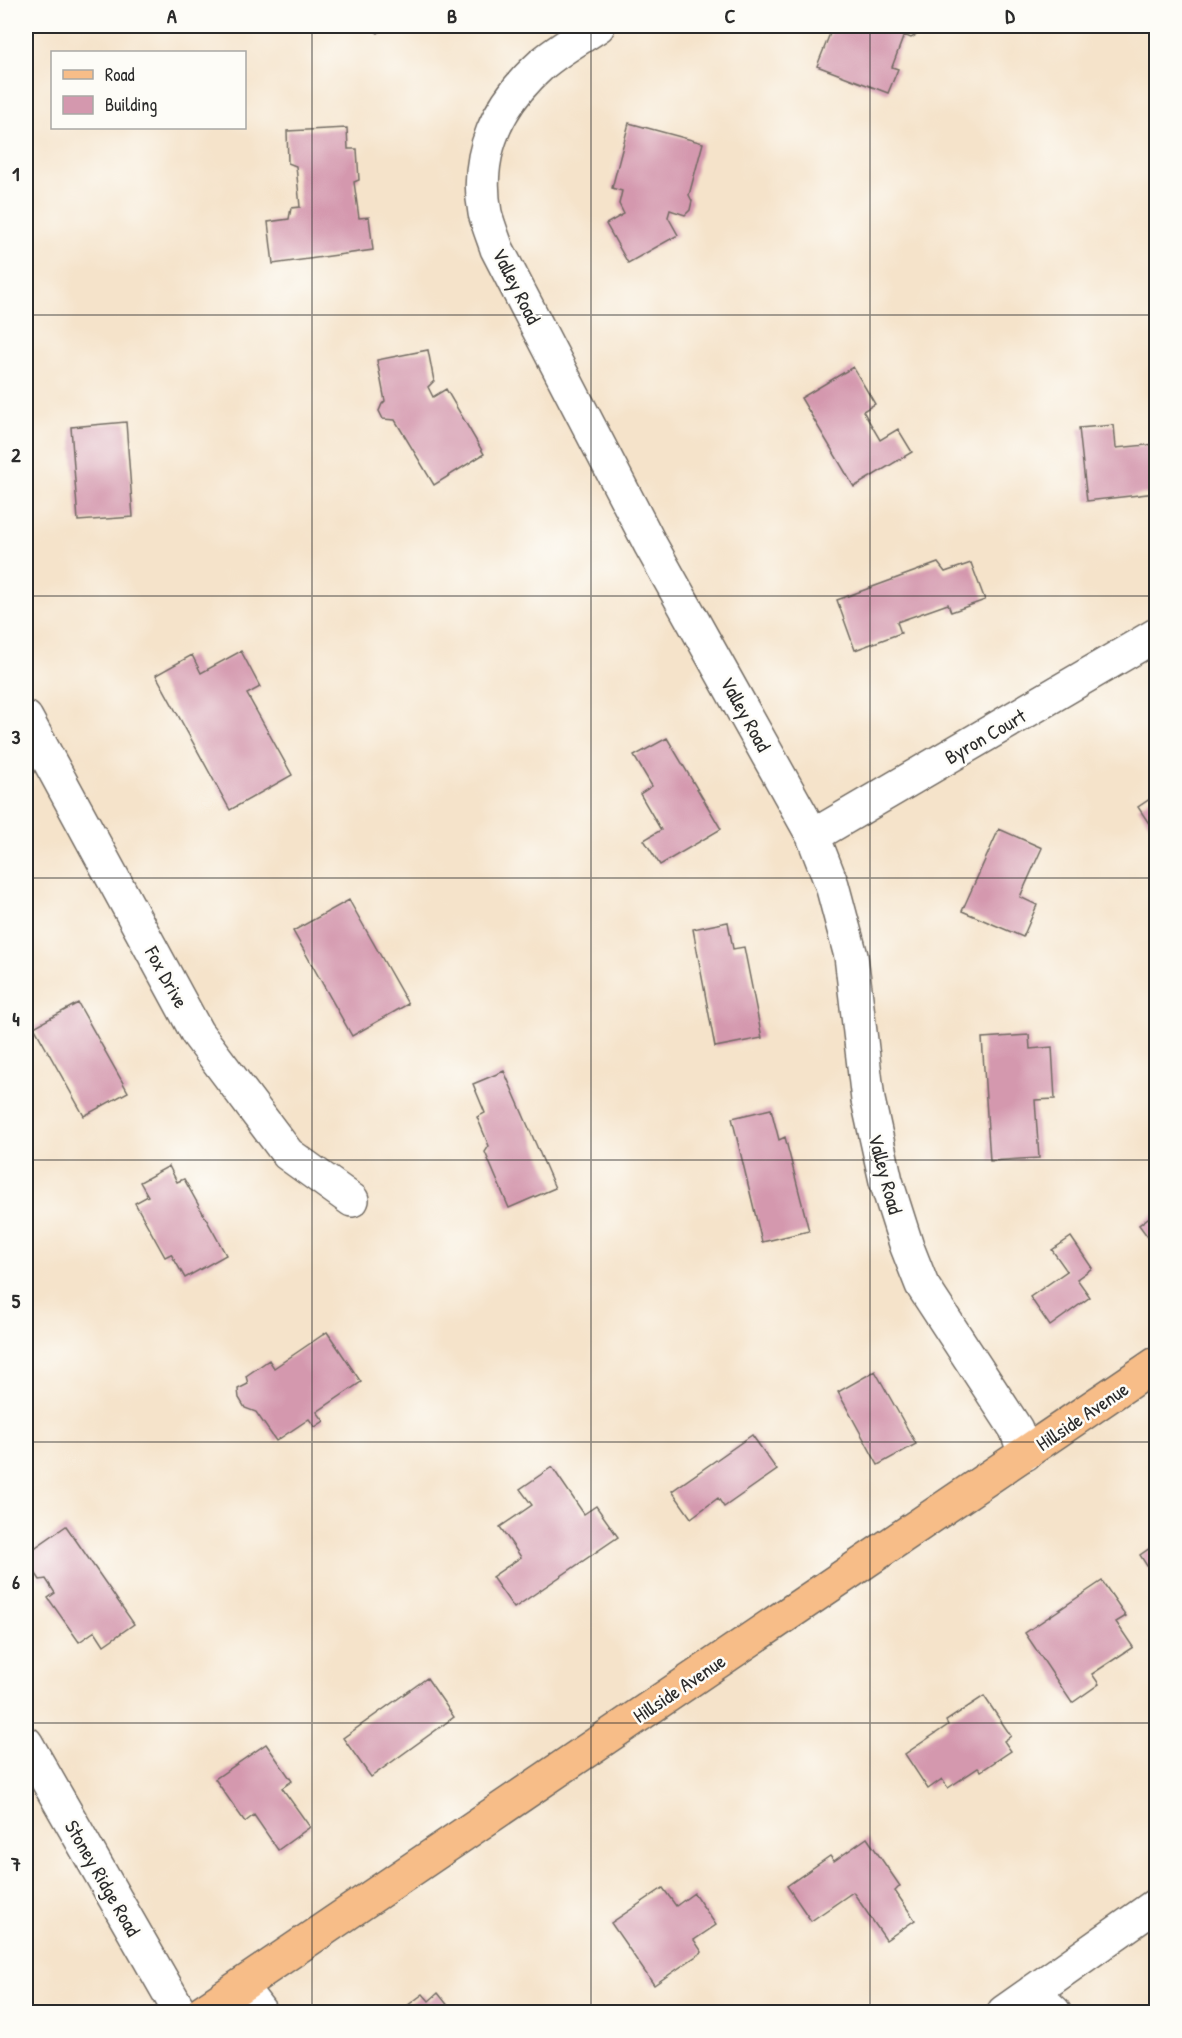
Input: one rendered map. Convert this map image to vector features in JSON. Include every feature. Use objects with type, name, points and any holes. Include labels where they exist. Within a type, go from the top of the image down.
[{"type":"main road","name":"Hillside Avenue","points":[[202,2013],[1156,1364]]},
{"type":"street","name":"Valley Road","points":[[598,26],[543,63],[517,88],[499,115],[487,146],[482,180],[486,214],[497,249],[650,544],[813,836],[832,885],[851,956],[868,1100],[886,1181],[907,1247],[922,1285],[1016,1429],[1025,1454]]},
{"type":"street","name":"Byron Court","points":[[813,836],[1156,635]]},
{"type":"street","name":"Fox Drive","points":[[26,718],[197,1033],[288,1154],[352,1200]]},
{"type":"street","name":"Stoney Ridge Road","points":[[26,1743],[180,2013]]},
{"type":"street","points":[[1004,2013],[1043,2002],[1156,1905]]},
{"type":"street","points":[[241,1987],[260,2013]]},
{"type":"building","points":[[369,26],[385,26],[378,33]]},
{"type":"building","points":[[833,26],[922,26],[920,33],[911,38],[904,35],[892,67],[898,69],[888,93],[817,66]]},
{"type":"building","points":[[629,123],[703,143],[689,195],[692,201],[690,210],[685,215],[670,210],[668,217],[678,235],[628,263],[606,224],[624,214],[619,204],[622,191],[612,188]]},
{"type":"building","points":[[347,128],[348,149],[357,149],[359,180],[354,182],[359,218],[369,217],[373,250],[273,264],[268,222],[289,219],[291,208],[300,207],[296,166],[288,163],[287,131]]},
{"type":"building","points":[[428,350],[434,381],[428,387],[433,397],[446,389],[484,454],[434,485],[395,420],[383,419],[379,411],[385,401],[377,360]]},
{"type":"building","points":[[853,367],[875,404],[863,411],[880,440],[898,429],[912,452],[854,487],[801,398]]},
{"type":"building","points":[[126,422],[133,517],[78,521],[71,427]]},
{"type":"building","points":[[1114,425],[1116,448],[1156,444],[1156,493],[1087,501],[1079,428]]},
{"type":"building","points":[[938,563],[945,572],[971,563],[985,600],[951,612],[948,604],[897,622],[901,633],[855,650],[837,600]]},
{"type":"building","points":[[241,651],[260,687],[247,694],[292,775],[230,810],[156,675],[192,655],[201,673]]},
{"type":"building","points":[[667,738],[721,829],[660,865],[644,840],[661,830],[640,794],[652,786],[634,756]]},
{"type":"building","points":[[1156,795],[1156,834],[1138,807]]},
{"type":"building","points":[[999,829],[1042,848],[1020,897],[1037,905],[1023,937],[962,911]]},
{"type":"building","points":[[349,900],[408,1004],[352,1036],[293,931]]},
{"type":"building","points":[[728,922],[733,949],[744,947],[762,1038],[715,1047],[693,929]]},
{"type":"building","points":[[78,1003],[128,1092],[84,1116],[34,1027]]},
{"type":"building","points":[[1029,1035],[1030,1049],[1052,1047],[1055,1099],[1035,1100],[1039,1158],[990,1161],[982,1038]]},
{"type":"building","points":[[504,1071],[555,1188],[509,1208],[485,1152],[489,1146],[477,1117],[485,1113],[473,1084]]},
{"type":"building","points":[[771,1109],[779,1140],[785,1137],[809,1231],[762,1242],[732,1118]]},
{"type":"building","points":[[169,1166],[177,1182],[184,1179],[226,1255],[185,1278],[171,1254],[165,1257],[135,1203],[148,1196],[140,1182]]},
{"type":"building","points":[[1156,1212],[1156,1248],[1139,1225]]},
{"type":"building","points":[[1071,1237],[1092,1268],[1077,1279],[1090,1297],[1050,1326],[1030,1297],[1067,1271],[1052,1250]]},
{"type":"building","points":[[327,1332],[361,1382],[317,1412],[324,1421],[315,1427],[309,1419],[276,1441],[256,1412],[245,1408],[239,1398],[238,1389],[248,1384],[246,1376],[269,1360],[274,1368]]},
{"type":"building","points":[[875,1371],[916,1444],[878,1465],[838,1392]]},
{"type":"building","points":[[752,1435],[777,1470],[724,1507],[718,1498],[691,1518],[672,1491]]},
{"type":"building","points":[[552,1467],[584,1514],[596,1506],[618,1537],[514,1608],[492,1577],[521,1557],[500,1527],[532,1505],[520,1489]]},
{"type":"building","points":[[66,1526],[134,1624],[104,1645],[95,1631],[79,1642],[48,1598],[55,1593],[46,1579],[40,1580],[26,1559],[26,1554]]},
{"type":"building","points":[[1156,1544],[1156,1580],[1140,1555]]},
{"type":"building","points":[[1102,1581],[1126,1616],[1116,1622],[1133,1647],[1092,1674],[1099,1684],[1072,1703],[1025,1633]]},
{"type":"building","points":[[427,1678],[454,1717],[371,1777],[343,1738]]},
{"type":"building","points":[[984,1696],[1011,1736],[1004,1741],[1011,1751],[981,1771],[978,1768],[948,1788],[942,1779],[928,1789],[905,1754],[948,1725],[946,1721]]},
{"type":"building","points":[[266,1744],[292,1781],[282,1788],[310,1827],[278,1850],[254,1815],[245,1822],[215,1779]]},
{"type":"building","points":[[867,1838],[900,1886],[895,1891],[915,1920],[886,1940],[853,1892],[811,1921],[787,1886],[830,1856],[834,1861]]},
{"type":"building","points":[[663,1888],[676,1906],[694,1893],[716,1925],[694,1940],[702,1952],[654,1985],[611,1923]]},
{"type":"building","points":[[438,1993],[453,2012],[405,2012],[403,2009],[423,1994],[429,2001]]}]
